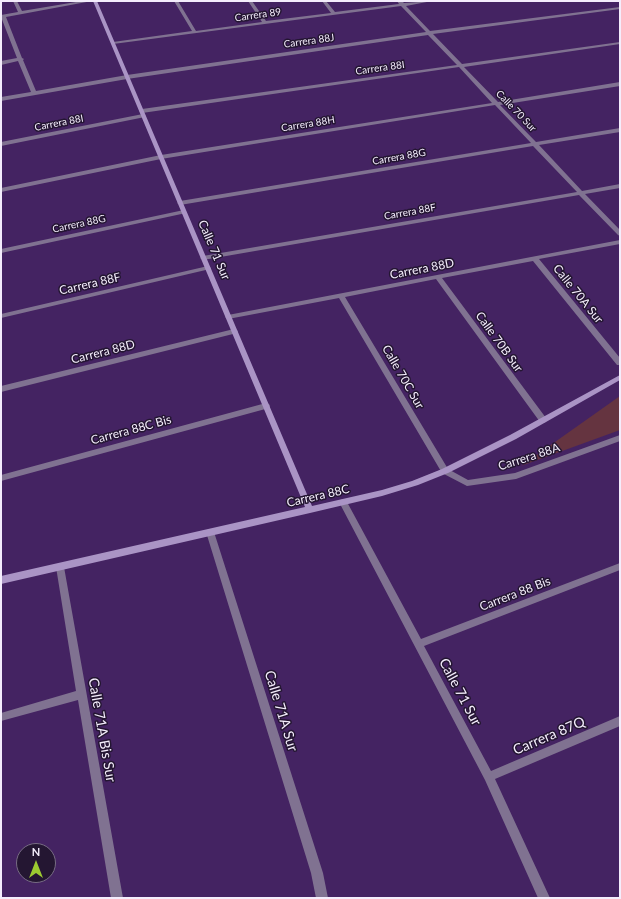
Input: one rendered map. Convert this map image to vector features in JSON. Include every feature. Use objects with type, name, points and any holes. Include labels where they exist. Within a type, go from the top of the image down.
[{"type":"street","points":[[14,1],[21,13]]},
{"type":"street","points":[[34,94],[22,59],[2,16],[90,1]]},
{"type":"street","name":"Calle 71 Sur","points":[[95,1],[310,510]]},
{"type":"street","points":[[176,1],[195,32]]},
{"type":"street","points":[[250,1],[265,23]]},
{"type":"street","points":[[324,1],[334,14]]},
{"type":"street","name":"Carrera 89","points":[[113,43],[334,14],[400,3],[430,1]]},
{"type":"street","name":"Calle 70 Sur","points":[[400,3],[620,234]]},
{"type":"street","name":"Carrera 88J","points":[[1,99],[127,77],[429,33],[620,8]]},
{"type":"street","name":"Carrera 88I","points":[[1,144],[143,114],[620,43]]},
{"type":"street","points":[[1,63],[22,59]]},
{"type":"street","name":"Carrera 88H","points":[[1,190],[161,157],[620,84]]},
{"type":"street","name":"Carrera 88G","points":[[180,203],[620,130]]},
{"type":"street","name":"Carrera 88F","points":[[203,258],[620,186]]},
{"type":"street","name":"Carrera 88G","points":[[1,250],[184,212]]},
{"type":"street","name":"Carrera 88D","points":[[228,317],[620,242]]},
{"type":"street","name":"Calle 70A Sur","points":[[535,259],[620,363]]},
{"type":"street","name":"Carrera 88F","points":[[1,316],[208,268]]},
{"type":"street","name":"Calle 70B Sur","points":[[438,277],[544,420]]},
{"type":"street","name":"Calle 70C Sur","points":[[341,296],[444,472]]},
{"type":"street","name":"Carrera 88D","points":[[1,389],[234,331]]},
{"type":"street","name":"Carrera 88C","points":[[1,580],[382,493],[444,472],[544,420],[620,378]]},
{"type":"street","name":"Carrera 88C Bis","points":[[1,478],[266,406]]},
{"type":"street","name":"Carrera 88A","points":[[444,472],[467,483],[490,481],[516,476],[620,438]]},
{"type":"street","name":"Calle 71 Sur","points":[[343,502],[489,777],[544,898]]},
{"type":"street","name":"Calle 71A Sur","points":[[210,532],[317,873],[322,898]]},
{"type":"street","name":"Carrera 88 Bis","points":[[419,644],[620,566]]},
{"type":"street","name":"Calle 71A Bis Sur","points":[[60,567],[117,898]]},
{"type":"street","points":[[1,717],[82,694]]},
{"type":"street","name":"Carrera 87Q","points":[[489,777],[620,721]]},
{"type":"shaded area","points":[[620,396],[620,430],[521,466]]}]
